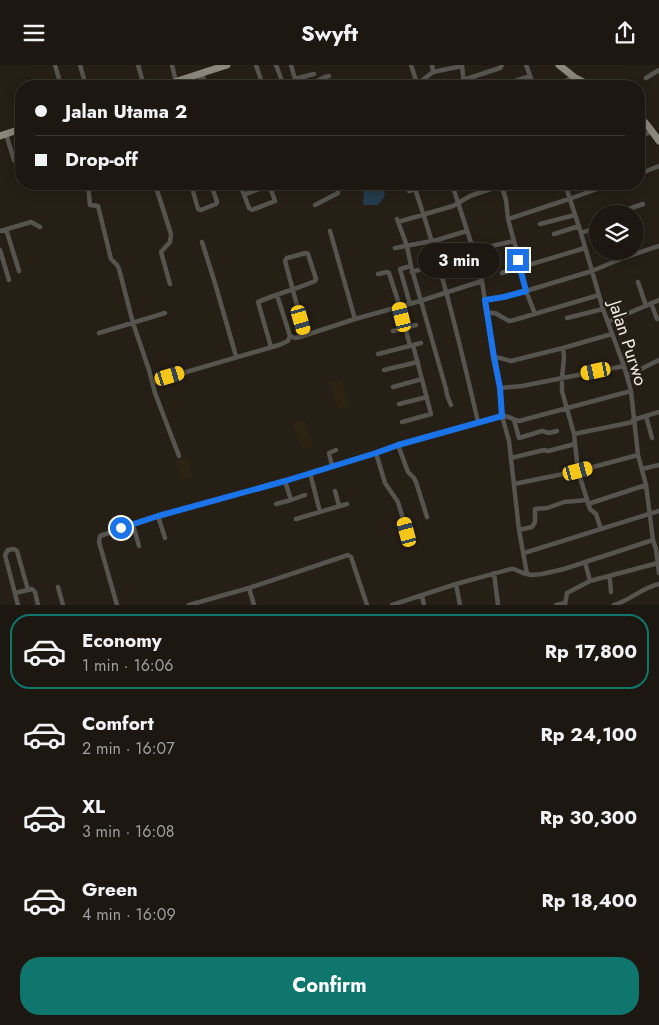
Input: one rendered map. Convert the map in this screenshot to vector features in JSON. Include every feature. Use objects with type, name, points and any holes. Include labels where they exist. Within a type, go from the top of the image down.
[{"type":"main road","points":[[186,80],[227,65]]},
{"type":"main road","points":[[560,65],[580,80]]},
{"type":"main road","points":[[645,123],[659,141]]},
{"type":"main road","points":[[3,135],[15,131]]},
{"type":"street","points":[[55,65],[59,80]]},
{"type":"street","points":[[80,65],[84,80]]},
{"type":"street","points":[[138,65],[142,80]]},
{"type":"street","points":[[172,65],[175,80]]},
{"type":"street","points":[[256,65],[261,80]]},
{"type":"street","points":[[276,65],[282,80]]},
{"type":"street","points":[[291,65],[295,79],[314,74]]},
{"type":"street","points":[[410,65],[416,80]]},
{"type":"street","points":[[432,65],[433,72]]},
{"type":"street","points":[[423,80],[433,72],[462,66],[463,80],[500,68],[502,65]]},
{"type":"street","points":[[526,65],[532,80]]},
{"type":"street","points":[[646,78],[659,69]]},
{"type":"street","points":[[200,74],[202,80]]},
{"type":"street","points":[[517,80],[530,76]]},
{"type":"street","points":[[567,80],[574,77]]},
{"type":"street","points":[[645,134],[652,131]]},
{"type":"street","points":[[3,135],[14,160]]},
{"type":"street","points":[[645,172],[659,166]]},
{"type":"street","points":[[89,190],[90,205],[98,206],[111,258],[119,269],[133,323],[155,393],[179,456]]},
{"type":"street","points":[[157,190],[171,234],[170,242],[161,252],[170,284]]},
{"type":"street","points":[[192,190],[198,209],[201,210],[216,204],[212,190]]},
{"type":"street","points":[[242,190],[250,209],[274,202],[275,199],[271,190]]},
{"type":"street","points":[[244,195],[255,190]]},
{"type":"street","points":[[315,205],[338,193],[337,190]]},
{"type":"street","points":[[415,190],[447,292],[478,423]]},
{"type":"street","points":[[454,190],[482,281],[500,388],[502,416],[511,458],[526,574]]},
{"type":"street","points":[[451,405],[397,220],[453,206],[470,196],[486,190]]},
{"type":"street","points":[[504,190],[508,219],[526,291],[535,314]]},
{"type":"street","name":"Jalan Purwo","points":[[567,190],[603,309],[631,391],[638,455],[646,485],[652,540],[657,549],[659,573]]},
{"type":"street","points":[[508,219],[595,190]]},
{"type":"street","points":[[540,225],[575,215]]},
{"type":"street","points":[[0,231],[31,222],[40,227]]},
{"type":"street","points":[[554,234],[579,226]]},
{"type":"street","points":[[6,229],[20,271]]},
{"type":"street","points":[[581,233],[589,230]]},
{"type":"street","points":[[330,231],[355,319]]},
{"type":"street","points":[[394,248],[437,240],[467,231]]},
{"type":"street","points":[[412,273],[514,241]]},
{"type":"street","points":[[202,242],[236,356]]},
{"type":"street","points":[[644,251],[659,246]]},
{"type":"street","points":[[502,273],[585,248]]},
{"type":"street","points":[[0,251],[9,280]]},
{"type":"street","points":[[271,347],[258,302],[293,289],[309,284],[316,280],[307,253],[287,258],[285,261],[293,289],[305,335]]},
{"type":"street","points":[[485,300],[526,291],[592,271],[618,260]]},
{"type":"street","points":[[410,304],[400,269],[411,266]]},
{"type":"street","points":[[378,274],[387,271],[389,273],[405,328],[418,361],[432,414],[402,422]]},
{"type":"street","points":[[290,336],[295,338],[482,281]]},
{"type":"street","points":[[638,282],[646,306]]},
{"type":"street","points":[[152,382],[289,340],[290,336],[277,295]]},
{"type":"street","points":[[487,313],[496,313],[509,321],[599,295]]},
{"type":"street","points":[[608,322],[659,300]]},
{"type":"street","points":[[651,303],[657,319]]},
{"type":"street","points":[[567,318],[603,309]]},
{"type":"street","points":[[99,333],[165,313]]},
{"type":"street","points":[[393,331],[416,325]]},
{"type":"street","points":[[494,357],[511,361],[612,334]]},
{"type":"street","points":[[378,354],[421,343]]},
{"type":"street","points":[[563,348],[562,391],[574,434],[578,471],[590,509],[596,514],[601,529]]},
{"type":"street","points":[[627,376],[659,360]]},
{"type":"street","points":[[384,370],[418,361]]},
{"type":"street","points":[[500,388],[522,386],[624,366]]},
{"type":"street","points":[[392,387],[422,379]]},
{"type":"street","points":[[117,605],[99,542],[100,536],[158,516],[285,481],[398,445],[502,416],[508,416],[519,421],[631,391]]},
{"type":"street","points":[[399,404],[427,397]]},
{"type":"street","points":[[574,434],[633,421],[659,412]]},
{"type":"street","points":[[646,416],[652,438]]},
{"type":"street","points":[[514,420],[519,438],[542,431],[549,433],[557,431]]},
{"type":"street","points":[[511,458],[575,444]]},
{"type":"street","points":[[398,445],[408,472],[416,482],[427,517]]},
{"type":"street","points":[[332,466],[329,453],[336,450]]},
{"type":"street","points":[[376,453],[381,475],[398,502],[407,532]]},
{"type":"street","points":[[514,484],[578,471],[638,455]]},
{"type":"street","points":[[642,469],[659,465]]},
{"type":"street","points":[[310,473],[320,512]]},
{"type":"street","points":[[285,481],[291,499]]},
{"type":"street","points":[[519,530],[532,527],[535,522],[534,509],[547,508],[564,502],[588,502],[646,485]]},
{"type":"street","points":[[335,491],[340,506]]},
{"type":"street","points":[[276,504],[305,495]]},
{"type":"street","points":[[296,519],[347,504]]},
{"type":"street","points":[[524,553],[659,511]]},
{"type":"street","points":[[158,516],[165,538]]},
{"type":"street","points":[[132,525],[139,546]]},
{"type":"street","points":[[392,605],[494,573],[514,569],[526,574],[542,574],[652,540]]},
{"type":"street","points":[[18,605],[5,555],[10,549],[17,551],[28,590]]},
{"type":"street","points":[[191,605],[348,555],[351,557],[367,605]]},
{"type":"street","points":[[585,562],[590,581]]},
{"type":"street","points":[[556,605],[565,604],[567,593],[590,581],[658,563]]},
{"type":"street","points":[[494,573],[498,605]]},
{"type":"street","points":[[608,576],[611,592]]},
{"type":"street","points":[[456,584],[460,605]]},
{"type":"street","points":[[614,605],[623,602],[646,588],[659,584]]},
{"type":"street","points":[[58,587],[62,605]]},
{"type":"street","points":[[249,588],[254,605]]},
{"type":"street","points":[[15,593],[34,590],[38,605]]},
{"type":"street","points":[[422,596],[424,605]]},
{"type":"street","points":[[214,598],[216,605]]},
{"type":"shaded area","points":[[341,379],[350,406],[338,409],[330,383]]},
{"type":"shaded area","points":[[305,420],[313,446],[302,450],[293,424]]},
{"type":"shaded area","points":[[187,458],[193,477],[183,482],[176,461]]},
{"type":"water","points":[[364,190],[382,190],[384,192],[385,196],[378,205],[363,205]]},
{"type":"route","points":[[121,528],[285,481],[398,445],[502,416],[500,388],[485,300],[526,291],[518,260]]}]
